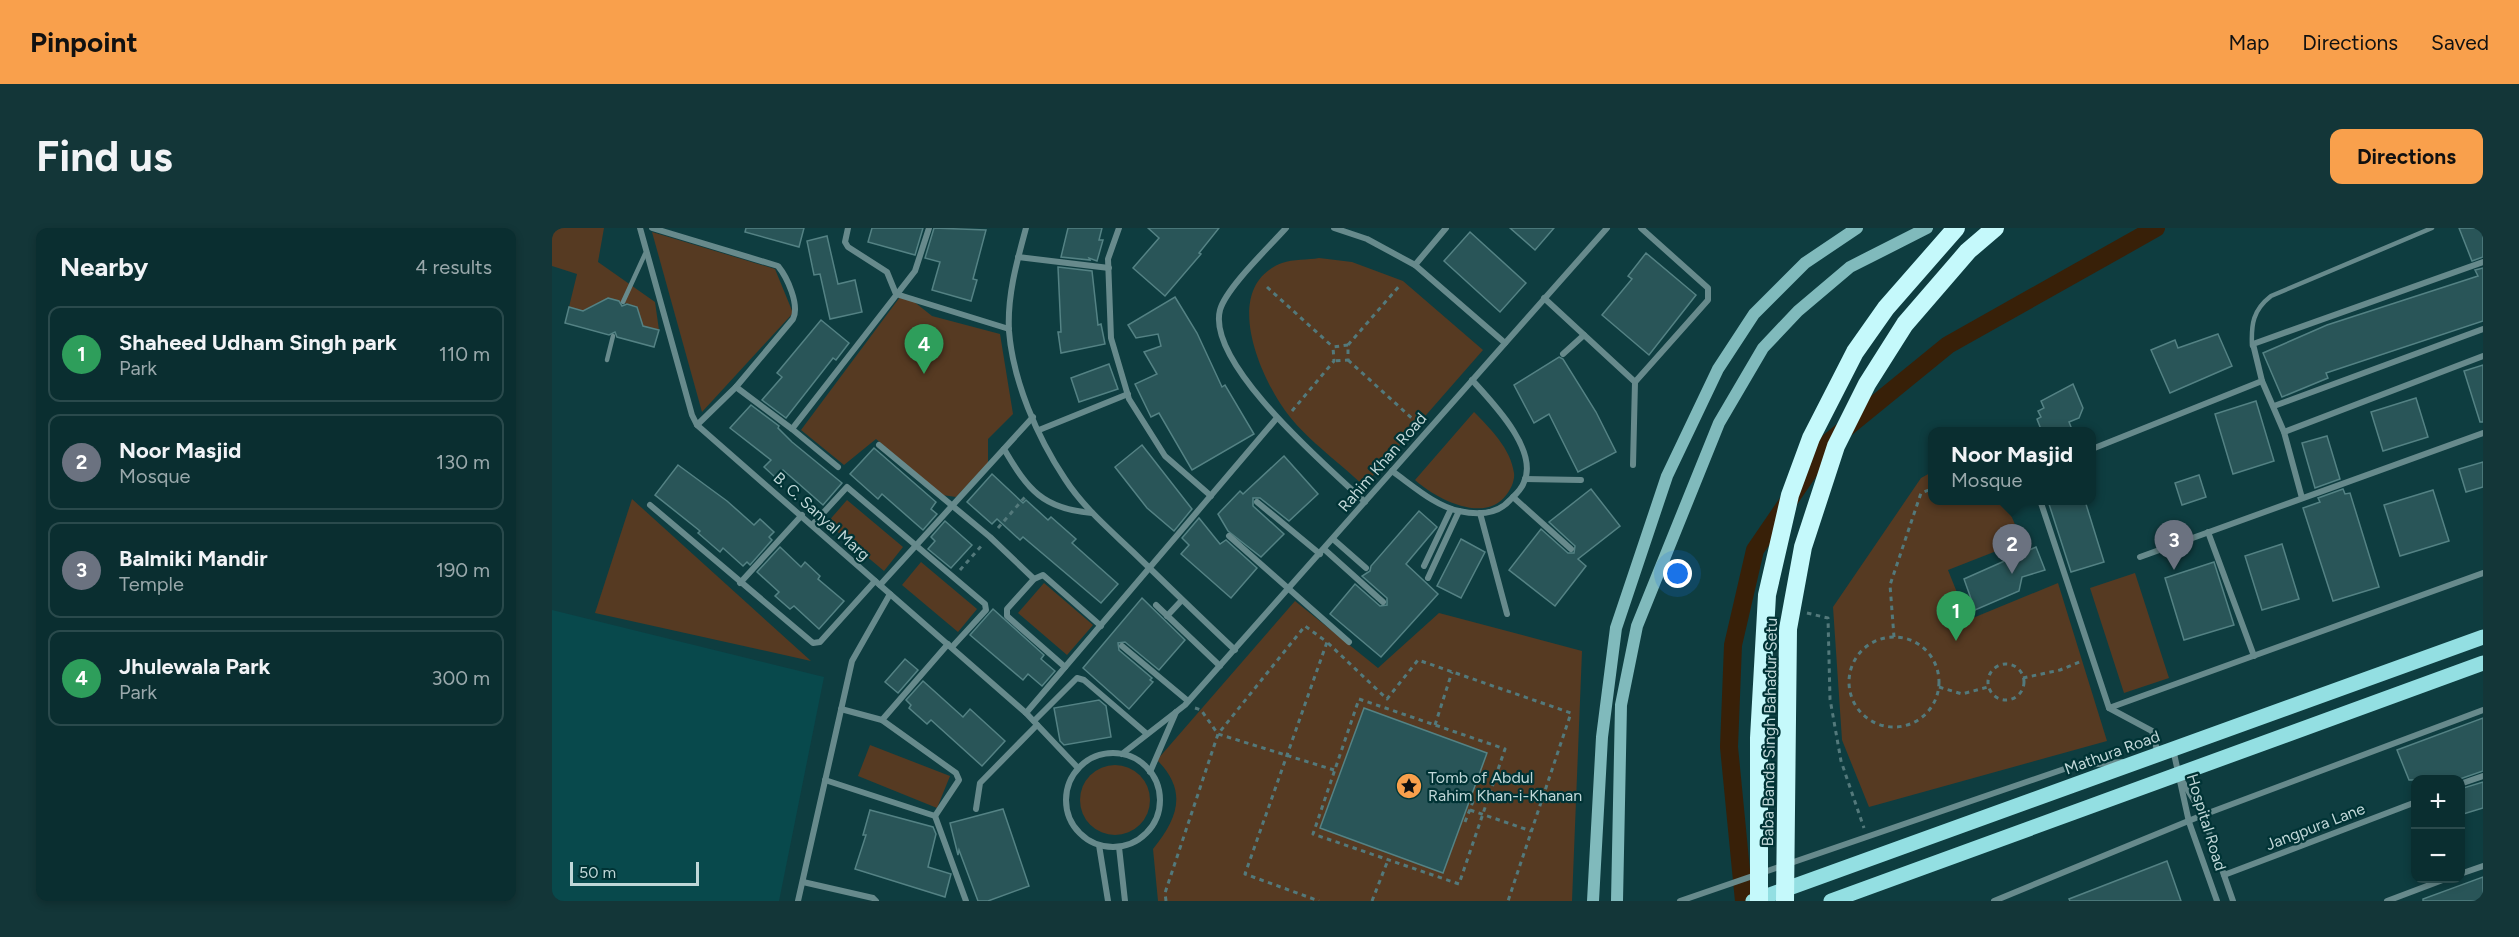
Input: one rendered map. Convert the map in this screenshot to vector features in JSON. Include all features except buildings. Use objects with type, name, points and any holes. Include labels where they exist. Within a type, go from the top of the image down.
[{"type":"highway","name":"Baba Banda Singh Bahadur Setu","points":[[1759,901],[1759,738],[1767,595],[1790,495],[1811,438],[1855,352],[1886,308],[1956,228]]},
{"type":"highway","name":"Baba Banda Singh Bahadur Setu","points":[[1785,901],[1788,629],[1803,547],[1836,446],[1867,384],[1905,324],[1968,251],[1995,228]]},
{"type":"main road","name":"Mathura Road","points":[[1753,901],[2483,636]]},
{"type":"main road","points":[[1831,901],[2483,663]]},
{"type":"street","name":"B. C. Sanyal Marg","points":[[640,228],[645,254],[692,415],[698,425],[1026,712],[1078,768]]},
{"type":"street","points":[[652,228],[780,268],[796,312],[736,387],[698,425]]},
{"type":"street","points":[[848,228],[845,242],[848,247],[887,272],[896,294]]},
{"type":"street","points":[[792,429],[915,272],[929,228]]},
{"type":"street","points":[[1026,228],[1018,256],[1009,329],[1012,358],[1039,430],[1065,479],[1092,513],[1234,650]]},
{"type":"street","points":[[1119,228],[1108,259],[1111,338],[1128,394],[1165,456],[1211,496]]},
{"type":"street","points":[[1286,228],[1232,289],[1220,310],[1221,333],[1234,360],[1276,419],[1365,502]]},
{"type":"street","points":[[1334,228],[1367,239],[1415,265],[1505,343]]},
{"type":"street","points":[[1415,265],[1446,228]]},
{"type":"street","name":"Rahim Khan Road","points":[[1122,754],[1187,703],[1606,228]]},
{"type":"street","points":[[1633,465],[1635,382],[1708,300],[1710,294],[1708,288],[1641,228]]},
{"type":"street","points":[[1593,901],[1602,737],[1616,628],[1667,476],[1718,369],[1754,314],[1805,263],[1857,228]]},
{"type":"street","points":[[1617,901],[1621,705],[1637,626],[1719,423],[1763,348],[1798,311],[1850,267],[1927,228]]},
{"type":"street","points":[[1018,256],[1109,268]]},
{"type":"street","points":[[2302,498],[2284,432],[2262,381],[2252,346],[2483,262]]},
{"type":"street","points":[[896,294],[1009,329]]},
{"type":"street","points":[[1545,298],[1635,382]]},
{"type":"street","points":[[2274,406],[2483,329]]},
{"type":"street","points":[[1563,354],[1584,335]]},
{"type":"street","points":[[2284,432],[2483,356]]},
{"type":"street","points":[[1392,471],[1430,498],[1459,511],[1480,513],[1499,511],[1513,496],[1525,479],[1527,468],[1521,444],[1502,412],[1472,380]]},
{"type":"street","points":[[2096,447],[2262,381]]},
{"type":"street","points":[[736,387],[792,429],[837,467]]},
{"type":"street","points":[[1039,430],[1128,394]]},
{"type":"street","points":[[650,505],[810,641],[818,643],[916,546],[1033,417]]},
{"type":"street","points":[[1026,712],[1276,419]]},
{"type":"street","points":[[2140,557],[2483,433]]},
{"type":"street","points":[[879,445],[953,505],[1034,579]]},
{"type":"street","points":[[1004,449],[1021,478],[1054,506],[1092,513]]},
{"type":"street","points":[[1525,479],[1581,480]]},
{"type":"street","points":[[813,524],[847,487],[986,606],[986,610],[950,645],[882,720]]},
{"type":"street","points":[[1513,496],[1571,549]]},
{"type":"street","points":[[1257,502],[1322,551],[1383,602]]},
{"type":"street","points":[[2041,505],[2109,708],[2152,731],[2158,755]]},
{"type":"street","points":[[1424,566],[1451,509]]},
{"type":"street","points":[[1428,578],[1459,511]]},
{"type":"street","points":[[1480,513],[1507,614]]},
{"type":"street","points":[[741,583],[802,515]]},
{"type":"street","points":[[2208,532],[2254,656]]},
{"type":"street","points":[[1229,536],[1349,642]]},
{"type":"street","points":[[1333,539],[1366,568]]},
{"type":"street","points":[[2109,708],[2483,573]]},
{"type":"street","points":[[1065,667],[1005,613],[1034,579],[1047,576],[1101,626]]},
{"type":"street","points":[[798,901],[852,661],[890,594]]},
{"type":"street","points":[[1167,616],[1182,600]]},
{"type":"street","points":[[1156,605],[1220,666]]},
{"type":"street","points":[[1122,646],[1187,703]]},
{"type":"street","points":[[976,809],[980,783],[1077,678],[1084,680],[1147,734]]},
{"type":"street","points":[[841,709],[882,720],[958,777],[959,780],[935,816]]},
{"type":"street","points":[[1994,901],[2203,815],[2483,710]]},
{"type":"street","name":"Rahim Khan Road","points":[[1150,772],[1176,712]]},
{"type":"street","name":"Hospital Road","points":[[2173,749],[2190,822],[2217,901]]},
{"type":"street","points":[[1122,754],[1137,759],[1150,772],[1160,795],[1159,810],[1154,823],[1145,835],[1133,843],[1119,847],[1098,845],[1079,834],[1070,822],[1066,808],[1066,794],[1070,780],[1078,768],[1098,756],[1122,754]]},
{"type":"street","points":[[1680,901],[1866,835],[2073,766],[2141,762]]},
{"type":"street","points":[[2178,773],[2203,815],[2233,901]]},
{"type":"street","points":[[2465,782],[2483,776]]},
{"type":"street","points":[[825,780],[935,816]]},
{"type":"street","name":"Jangpura Lane","points":[[2224,875],[2411,804]]},
{"type":"street","points":[[935,816],[966,901]]},
{"type":"street","points":[[1098,845],[1108,901]]},
{"type":"street","points":[[1119,847],[1125,901]]},
{"type":"street","points":[[2465,872],[2483,866]]},
{"type":"street","points":[[803,882],[873,898],[876,901]]},
{"type":"street","points":[[2387,901],[2437,883]]},
{"type":"lane","points":[[2252,346],[2252,326],[2255,314],[2261,304],[2271,296],[2432,228]]},
{"type":"lane","points":[[622,302],[645,254]]},
{"type":"lane","points":[[607,360],[613,336]]},
{"type":"path","points":[[1348,360],[1348,345],[1401,284]]},
{"type":"path","points":[[1267,287],[1333,347],[1334,361],[1292,411]]},
{"type":"path","points":[[1333,347],[1348,345]]},
{"type":"path","points":[[1334,361],[1348,360],[1416,422]]},
{"type":"path","points":[[1894,637],[1890,585],[1921,493],[1928,490]]},
{"type":"path","points":[[1799,610],[1828,618],[1830,699],[1837,740],[1841,761],[1866,835]]},
{"type":"path","points":[[1166,901],[1165,893],[1218,734],[1305,626],[1327,642],[1387,699],[1418,660],[1571,712],[1508,901]]},
{"type":"path","points":[[1894,637],[1915,642],[1924,648],[1936,666],[1939,687],[1931,707],[1915,722],[1894,727],[1884,726],[1864,716],[1852,698],[1850,677],[1852,666],[1864,648],[1873,642],[1894,637]]},
{"type":"path","points":[[1319,901],[1245,874],[1327,642]]},
{"type":"path","points":[[2023,678],[2060,670],[2092,657]]},
{"type":"path","points":[[2001,665],[2015,667],[2023,678],[2022,692],[2011,700],[1997,698],[1988,687],[1990,673],[2001,665]]},
{"type":"path","points":[[1435,724],[1452,671]]},
{"type":"path","points":[[1939,687],[1962,694],[1988,687]]},
{"type":"path","points":[[1359,699],[1435,724],[1505,749],[1459,884],[1313,834],[1359,699]]},
{"type":"path","points":[[1187,703],[1201,710],[1218,734],[1334,770]]},
{"type":"path","points":[[1465,822],[1474,799]]},
{"type":"path","points":[[1470,810],[1531,831]]},
{"type":"path","points":[[1372,901],[1388,860]]},
{"type":"shaded area","points":[[552,228],[604,228],[598,262],[655,302],[659,330],[643,326],[637,307],[608,298],[583,311],[569,307],[577,274],[552,266]]},
{"type":"shaded area","points":[[652,232],[775,269],[793,313],[702,412]]},
{"type":"shaded area","points":[[1319,258],[1352,262],[1403,281],[1483,350],[1364,486],[1297,426],[1290,417],[1268,381],[1258,359],[1252,336],[1249,313],[1253,292],[1263,275],[1282,263]]},
{"type":"shaded area","points":[[903,293],[932,316],[1000,334],[1013,414],[988,439],[988,463],[956,497],[942,495],[876,439],[844,465],[801,430]]},
{"type":"shaded area","points":[[1474,412],[1504,447],[1514,473],[1514,479],[1507,494],[1498,503],[1487,508],[1461,506],[1448,501],[1435,495],[1415,480]]},
{"type":"shaded area","points":[[1928,474],[1928,505],[2007,505],[2022,541],[1948,570],[1968,620],[2058,583],[2107,741],[1869,807],[1842,740],[1833,607],[1921,478]]},
{"type":"shaded area","points":[[632,499],[811,661],[595,613]]},
{"type":"shaded area","points":[[847,500],[903,547],[884,571],[827,523]]},
{"type":"shaded area","points":[[921,562],[977,609],[958,632],[902,585]]},
{"type":"shaded area","points":[[2135,573],[2169,678],[2124,693],[2090,588]]},
{"type":"shaded area","points":[[1044,583],[1093,625],[1067,655],[1018,613]]},
{"type":"shaded area","points":[[1295,601],[1378,668],[1439,613],[1582,651],[1572,901],[1158,901],[1153,849],[1169,826],[1176,804],[1176,794],[1167,771],[1157,760]]},
{"type":"shaded area","points":[[552,610],[824,677],[779,901],[552,901]]},
{"type":"shaded area","points":[[870,745],[950,776],[937,808],[858,776]]},
{"type":"shaded area","points":[[1115,765],[1134,771],[1144,781],[1150,800],[1144,819],[1134,829],[1115,835],[1096,829],[1086,819],[1080,800],[1086,781],[1096,771]]},
{"type":"waterway","points":[[1744,901],[1729,747],[1733,645],[1755,550],[1829,442],[1948,345],[2156,228]]},
{"type":"place","name":"Jhulewala Park","points":[[924,374]]},
{"type":"place","name":"Balmiki Mandir","points":[[2174,570]]},
{"type":"place","name":"Noor Masjid","points":[[2012,574]]},
{"type":"place","name":"Shaheed Udham Singh park","points":[[1956,641]]},
{"type":"place","name":"Tomb of Abdul Rahim Khan-i-Khanan","points":[[1409,786]]}]
